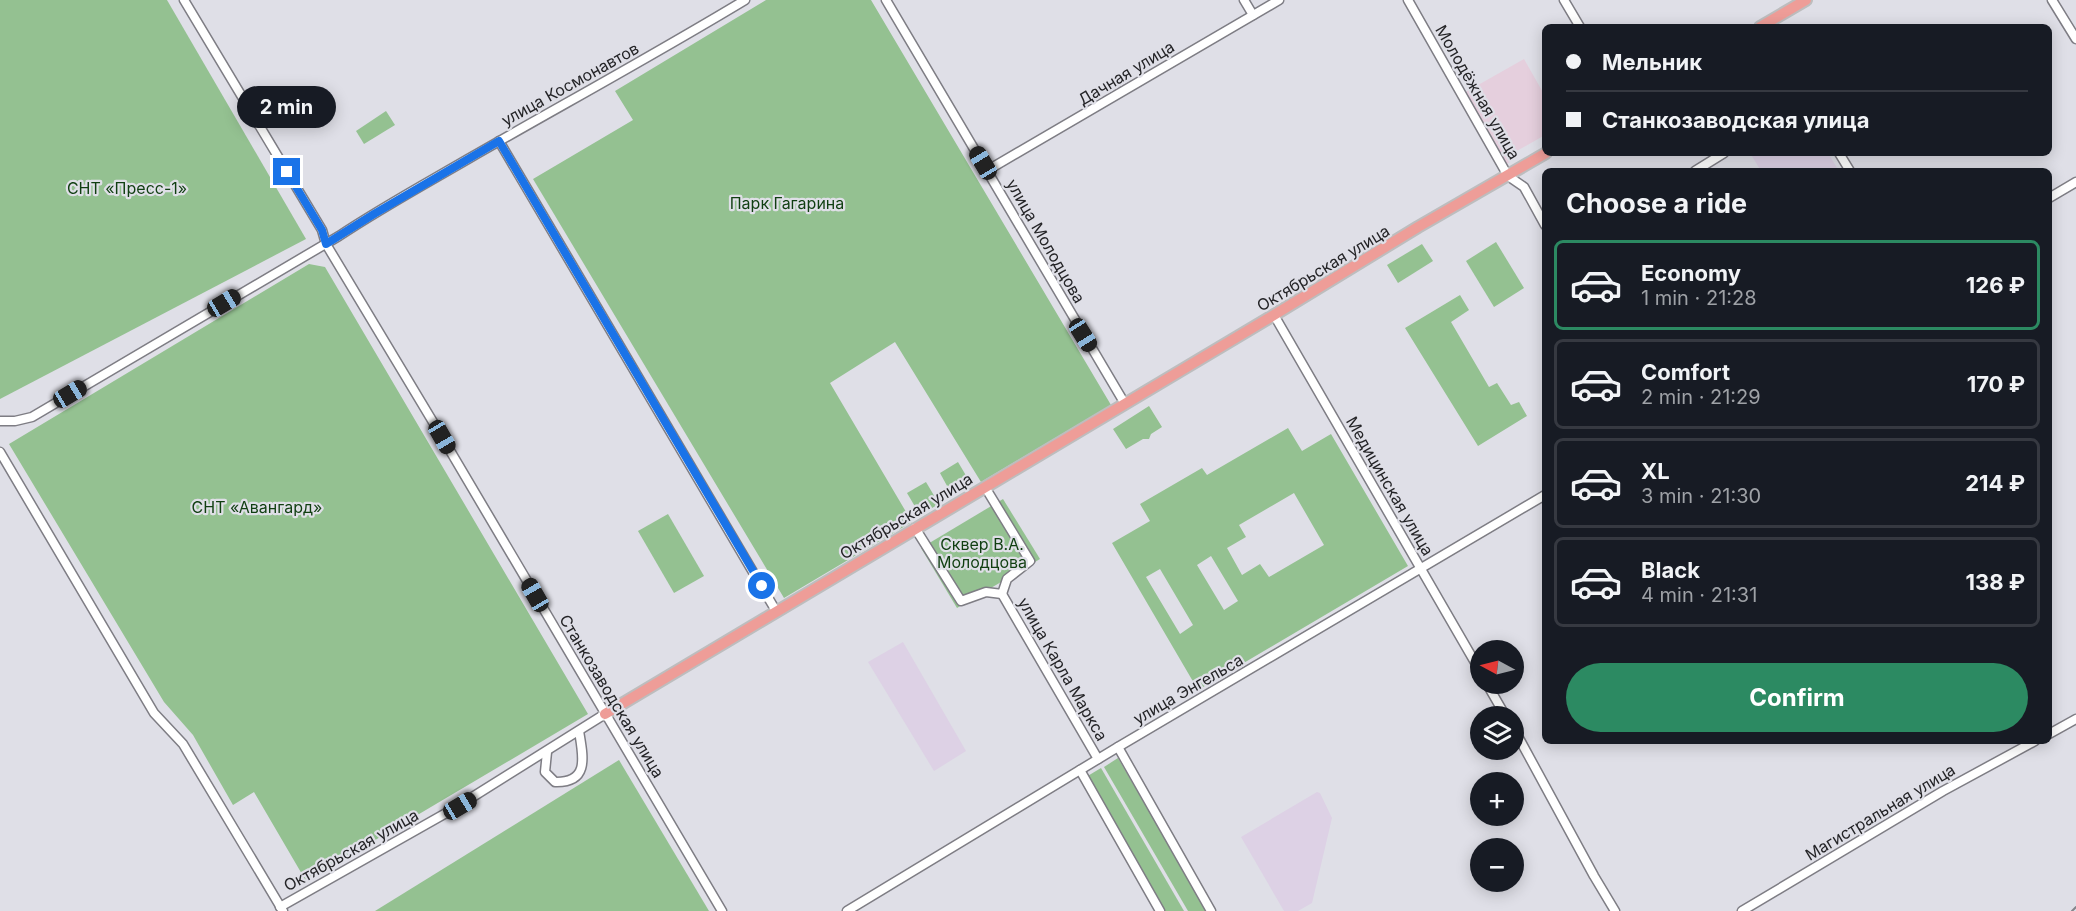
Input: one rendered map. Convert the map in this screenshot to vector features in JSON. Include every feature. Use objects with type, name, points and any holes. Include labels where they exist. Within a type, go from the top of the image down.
[{"type":"main road","points":[[1766,24],[1806,0]]},
{"type":"main road","name":"Октябрьская улица","points":[[605,714],[1418,227],[1542,155]]},
{"type":"street","name":"Станкозаводская улица","points":[[184,0],[322,230],[326,244],[722,911]]},
{"type":"street","name":"улица Космонавтов","points":[[2,421],[32,417],[374,214],[647,59],[745,0]]},
{"type":"street","name":"улица Молодцова","points":[[886,0],[1125,404]]},
{"type":"street","points":[[1244,0],[1253,15]]},
{"type":"street","name":"Дачная улица","points":[[988,170],[1279,0]]},
{"type":"street","name":"Молодёжная улица","points":[[1408,0],[1508,176],[1524,187],[1542,220]]},
{"type":"street","points":[[1564,0],[1578,24]]},
{"type":"street","points":[[2052,0],[2076,39]]},
{"type":"street","points":[[499,141],[776,611]]},
{"type":"street","points":[[1700,168],[1719,156]]},
{"type":"street","points":[[2052,196],[2076,182]]},
{"type":"street","name":"Медицинская улица","points":[[1274,315],[1470,654]]},
{"type":"street","points":[[0,452],[154,713],[183,744],[282,909]]},
{"type":"street","name":"улица Карла Маркса","points":[[985,487],[1030,561],[1007,579],[1002,594],[1098,759]]},
{"type":"street","name":"улица Энгельса","points":[[847,911],[1118,747],[1542,497]]},
{"type":"street","name":"улица Карла Маркса","points":[[915,528],[962,601],[986,592],[1002,594]]},
{"type":"street","name":"Октябрьская улица","points":[[282,909],[455,808],[605,714]]},
{"type":"street","points":[[2052,732],[2076,719]]},
{"type":"street","points":[[547,752],[545,772],[555,782],[568,783],[580,773],[584,760],[579,731]]},
{"type":"street","name":"Магистральная улица","points":[[1742,911],[1942,791],[2029,744]]},
{"type":"street","name":"улица Карла Маркса","points":[[1118,747],[1211,911]]},
{"type":"street","points":[[1524,747],[1615,911]]},
{"type":"street","points":[[1080,770],[1160,911]]},
{"type":"shaded area","points":[[1524,59],[1542,91],[1542,137],[1515,152],[1518,157],[1505,165],[1464,93]]},
{"type":"shaded area","points":[[1752,156],[1830,156],[1837,168],[1759,168]]},
{"type":"shaded area","points":[[903,642],[966,751],[934,771],[868,662]]},
{"type":"shaded area","points":[[1317,792],[1320,793],[1332,818],[1312,903],[1298,911],[1284,911],[1241,837]]},
{"type":"green space","name":"СНТ «Пресс-1»","points":[[0,0],[167,0],[306,239],[0,399]]},
{"type":"green space","name":"Парк Гагарина","points":[[766,0],[871,0],[1111,405],[981,482],[895,342],[830,383],[912,522],[784,598],[533,179],[633,120],[615,91]]},
{"type":"green space","points":[[386,111],[395,125],[364,144],[356,131]]},
{"type":"green space","points":[[1496,242],[1524,288],[1494,307],[1466,261]]},
{"type":"green space","points":[[1422,244],[1433,261],[1398,283],[1387,265]]},
{"type":"green space","name":"СНТ «Авангард»","points":[[309,264],[325,267],[588,714],[306,881],[254,792],[233,805],[193,735],[164,702],[9,444]]},
{"type":"green space","points":[[1460,295],[1469,310],[1451,322],[1489,387],[1497,383],[1511,405],[1519,402],[1527,416],[1478,446],[1405,328]]},
{"type":"green space","points":[[1149,406],[1162,427],[1151,434],[1149,439],[1143,439],[1126,449],[1113,429]]},
{"type":"green space","points":[[1288,428],[1302,451],[1331,434],[1408,566],[1198,690],[1112,543],[1150,521],[1140,504],[1202,468],[1207,475]],"holes":[[[1294,493],[1324,545],[1269,577],[1260,564],[1242,575],[1227,548],[1246,537],[1239,525]],[[1211,556],[1238,601],[1224,610],[1197,565]],[[1160,569],[1193,625],[1180,634],[1146,577]]]},
{"type":"green space","points":[[958,462],[971,484],[952,495],[940,473]]},
{"type":"green space","points":[[926,482],[939,504],[920,515],[907,493]]},
{"type":"green space","name":"Сквер В.А. Молодцова","points":[[1003,499],[1040,559],[957,608],[921,548]]},
{"type":"green space","points":[[668,514],[704,576],[674,593],[638,531]]},
{"type":"green space","points":[[1118,758],[1207,911],[1188,911],[1104,767]]},
{"type":"green space","points":[[619,760],[709,911],[375,911]]},
{"type":"green space","points":[[1101,768],[1184,911],[1163,911],[1086,777]]},
{"type":"railway","points":[[2072,911],[2076,907]]},
{"type":"route","points":[[287,172],[322,230],[326,244],[499,141],[762,586]]}]
